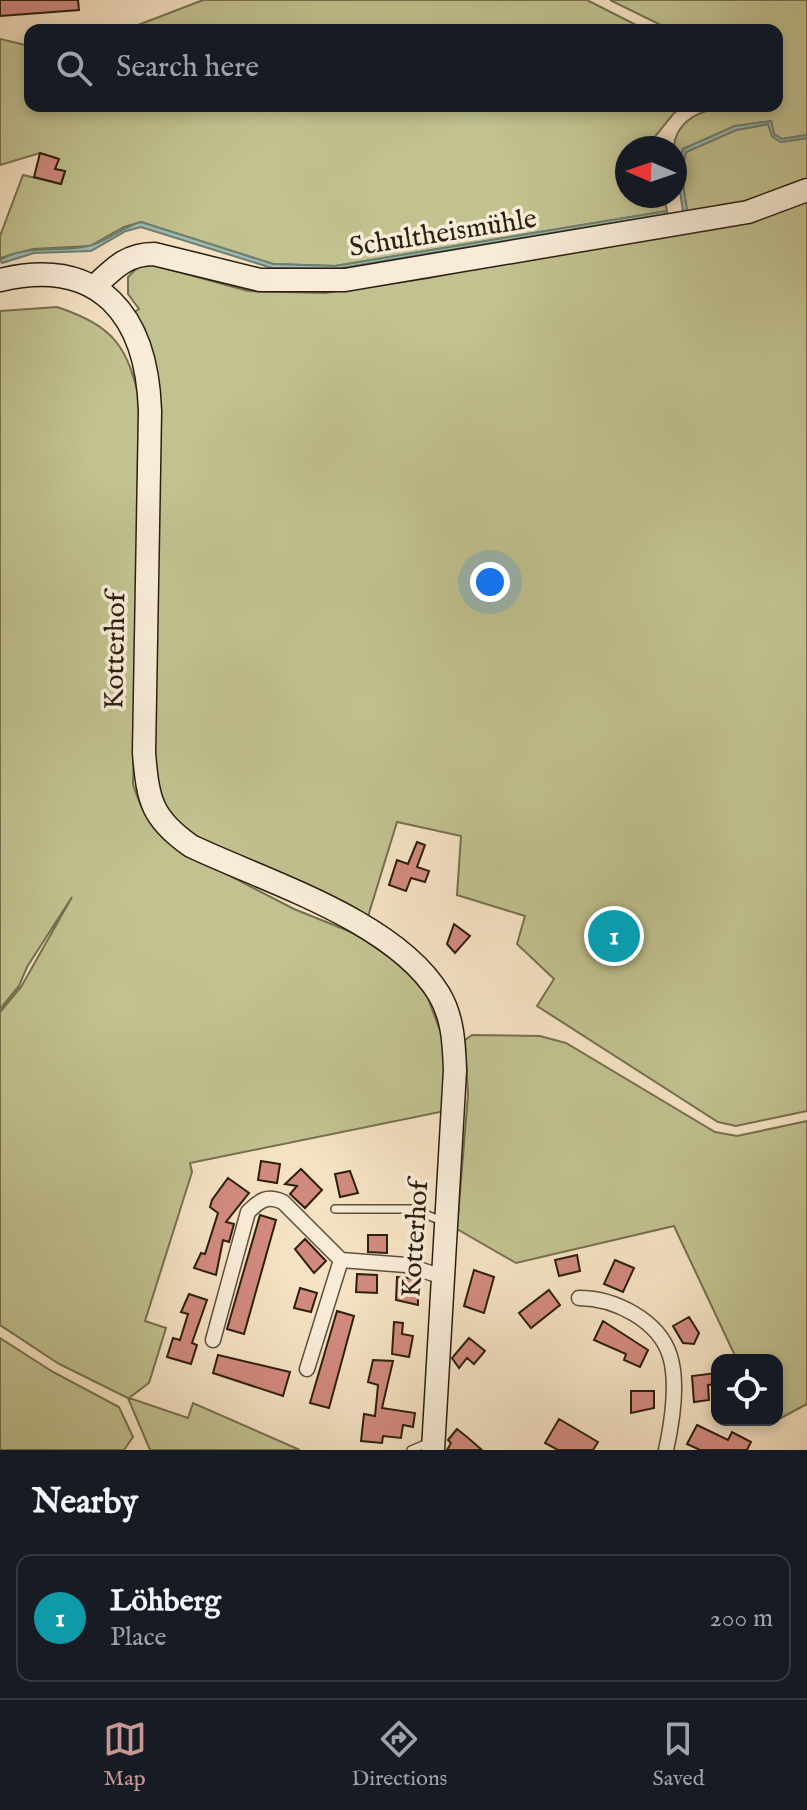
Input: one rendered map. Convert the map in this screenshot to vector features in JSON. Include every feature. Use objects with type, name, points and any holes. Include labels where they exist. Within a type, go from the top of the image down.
[{"type":"street","name":"Schultheismühle","points":[[95,286],[121,262],[138,254],[154,254],[260,280],[345,280],[748,212],[807,190]]},
{"type":"street","points":[[0,280],[26,274],[58,274],[95,286]]},
{"type":"street","name":"Kotterhof","points":[[95,286],[126,318],[149,375],[144,753],[147,792],[155,814],[170,831],[191,846],[346,916],[393,942],[440,995],[453,1032],[454,1115],[432,1446]]},
{"type":"street","points":[[213,1340],[248,1212],[259,1201],[271,1197],[283,1202],[341,1260],[406,1265],[443,1277]]},
{"type":"street","points":[[307,1369],[341,1260]]},
{"type":"street","points":[[579,1298],[598,1298],[619,1306],[641,1318],[664,1342],[673,1376],[666,1450]]},
{"type":"lane","points":[[335,1209],[412,1209],[447,1222]]},
{"type":"lane","points":[[411,1450],[432,1446]]},
{"type":"green space","points":[[203,0],[587,0],[634,24],[141,24]]},
{"type":"green space","points":[[610,0],[807,0],[807,135],[782,139],[774,134],[771,121],[735,126],[687,147],[687,136],[677,136],[692,118],[704,112],[783,112],[783,24],[659,24]]},
{"type":"green space","points":[[0,39],[24,45],[24,112],[676,112],[655,136],[615,136],[615,208],[666,208],[667,211],[335,266],[273,264],[141,222],[124,227],[90,246],[33,249],[0,258],[0,236],[23,175],[61,184],[65,172],[55,169],[58,159],[40,153],[0,165]]},
{"type":"green space","points":[[769,124],[772,136],[781,142],[807,138],[807,179],[735,205],[692,213],[687,211],[687,152],[736,130]]},
{"type":"green space","points":[[807,199],[807,1111],[736,1126],[718,1122],[537,1006],[554,979],[517,944],[525,916],[457,895],[461,836],[397,822],[366,923],[192,844],[150,792],[152,498],[130,315],[139,309],[128,294],[128,277],[139,266],[154,265],[248,291],[325,293],[429,278]]},
{"type":"green space","points":[[57,307],[93,323],[116,342],[131,369],[141,407],[133,784],[144,811],[153,827],[174,847],[294,909],[356,934],[406,968],[425,990],[446,1047],[445,1111],[190,1163],[192,1172],[145,1321],[166,1328],[149,1383],[129,1398],[188,1418],[193,1403],[300,1450],[150,1450],[128,1398],[59,1364],[0,1325],[0,1012],[21,987],[72,897],[27,967],[19,986],[0,1009],[0,311]]},
{"type":"green space","points":[[472,1035],[540,1036],[566,1043],[715,1132],[737,1136],[807,1121],[807,1404],[783,1417],[783,1354],[734,1354],[674,1226],[516,1263],[457,1229],[468,1095],[465,1040]]},
{"type":"green space","points":[[0,1338],[53,1372],[119,1407],[133,1437],[124,1450],[0,1450]]},
{"type":"water","points":[[771,121],[774,134],[782,139],[807,135],[807,138],[781,142],[772,136],[768,124],[736,130],[687,152],[687,147],[735,126]]},
{"type":"water","points":[[667,211],[667,214],[335,269],[272,268],[141,227],[126,231],[91,251],[34,253],[2,263],[0,260],[32,250],[88,246],[141,222],[273,264],[335,266]]},
{"type":"building","points":[[0,0],[78,0],[79,10],[0,16]]},
{"type":"building","points":[[40,153],[59,159],[55,169],[65,171],[61,184],[34,177]]},
{"type":"building","points":[[417,842],[425,845],[417,867],[429,871],[425,882],[411,878],[406,891],[389,885],[397,860],[408,864]]},
{"type":"building","points":[[454,924],[470,936],[455,953],[447,944]]},
{"type":"building","points":[[261,1161],[280,1164],[277,1183],[258,1180]]},
{"type":"building","points":[[301,1169],[322,1190],[305,1208],[290,1194],[297,1186],[285,1184]]},
{"type":"building","points":[[350,1171],[358,1193],[340,1197],[335,1174]]},
{"type":"building","points":[[228,1178],[249,1193],[226,1222],[234,1224],[229,1242],[223,1240],[216,1275],[194,1268],[201,1253],[205,1254],[218,1213],[210,1207],[212,1200]]},
{"type":"building","points":[[260,1215],[276,1220],[244,1334],[227,1329]]},
{"type":"building","points":[[368,1235],[387,1235],[387,1253],[368,1252]]},
{"type":"building","points":[[305,1239],[326,1261],[314,1273],[295,1249]]},
{"type":"building","points":[[577,1255],[580,1271],[559,1276],[555,1260]]},
{"type":"building","points":[[615,1260],[634,1268],[623,1292],[604,1284]]},
{"type":"building","points":[[474,1270],[494,1277],[484,1313],[464,1306]]},
{"type":"building","points":[[357,1274],[377,1275],[377,1293],[356,1292]]},
{"type":"building","points":[[397,1277],[418,1279],[418,1305],[396,1300]]},
{"type":"building","points":[[300,1288],[317,1293],[311,1312],[294,1308]]},
{"type":"building","points":[[549,1290],[560,1305],[531,1328],[519,1313]]},
{"type":"building","points":[[189,1294],[207,1300],[192,1343],[197,1345],[191,1364],[167,1357],[173,1338],[180,1340],[188,1314],[181,1312]]},
{"type":"building","points":[[337,1311],[354,1316],[329,1408],[310,1403]]},
{"type":"building","points":[[689,1317],[699,1333],[694,1344],[683,1343],[673,1326]]},
{"type":"building","points":[[603,1321],[648,1350],[640,1367],[624,1360],[626,1354],[594,1340]]},
{"type":"building","points":[[394,1322],[403,1323],[402,1334],[413,1336],[409,1357],[392,1354]]},
{"type":"building","points":[[469,1338],[485,1351],[474,1364],[467,1358],[459,1368],[452,1358]]},
{"type":"building","points":[[218,1355],[290,1372],[283,1396],[213,1373]]},
{"type":"building","points":[[373,1360],[393,1361],[382,1408],[415,1413],[413,1427],[403,1425],[401,1438],[383,1436],[382,1443],[361,1441],[364,1414],[375,1416],[378,1385],[368,1382]]},
{"type":"building","points":[[711,1374],[709,1400],[694,1402],[692,1376]]},
{"type":"building","points":[[631,1391],[654,1391],[654,1408],[631,1413]]},
{"type":"building","points":[[559,1419],[598,1442],[593,1450],[558,1450],[545,1443]]},
{"type":"building","points":[[697,1425],[728,1440],[732,1432],[751,1442],[747,1450],[700,1450],[687,1444]]},
{"type":"building","points":[[457,1429],[482,1450],[447,1450],[451,1443],[448,1440]]},
{"type":"place","name":"Löhberg","points":[[614,936]]}]
